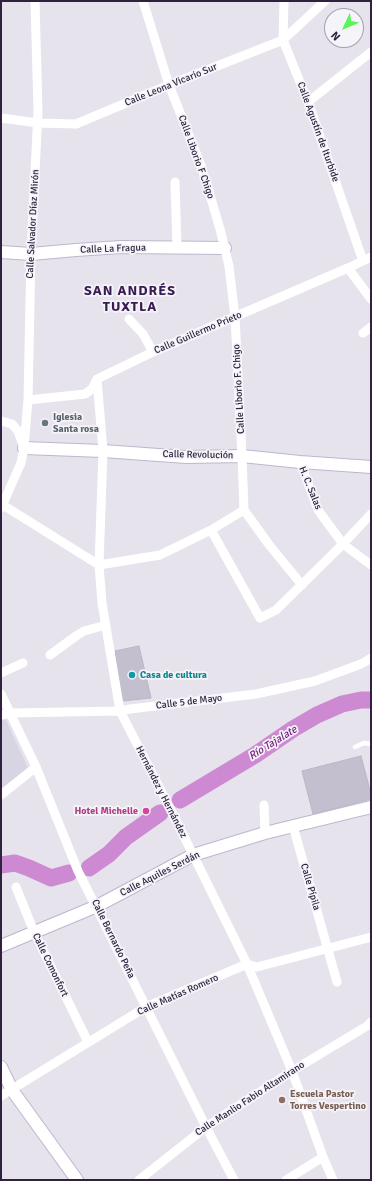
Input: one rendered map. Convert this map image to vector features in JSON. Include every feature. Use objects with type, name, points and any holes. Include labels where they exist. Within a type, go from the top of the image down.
[{"type":"street","name":"Calle Salvador Díaz Mirón","points":[[2,507],[21,463],[24,448],[28,400],[31,254],[38,124],[35,1]]},
{"type":"street","name":"Calle Liborio F Chigo","points":[[143,1],[169,85],[202,168],[229,266],[235,317]]},
{"type":"street","name":"Calle Agustín de Iturbide","points":[[284,1],[283,40],[367,259]]},
{"type":"street","name":"Calle Leona Vicario Sur","points":[[1,118],[38,124],[76,124],[283,40],[325,1]]},
{"type":"street","points":[[308,102],[371,52]]},
{"type":"street","points":[[174,182],[177,248]]},
{"type":"street","name":"Calle La Fragua","points":[[1,252],[31,254],[121,247],[225,248]]},
{"type":"street","name":"Calle Guillermo Prieto","points":[[28,400],[85,394],[92,389],[98,379],[153,352],[367,259]]},
{"type":"street","points":[[348,268],[371,299]]},
{"type":"street","name":"Calle Liborio F. Chigo","points":[[235,317],[244,510]]},
{"type":"street","points":[[129,319],[143,334],[153,352]]},
{"type":"street","name":"Hernández y Hernández","points":[[98,379],[103,451],[99,565],[102,603],[120,711],[248,964],[292,1071],[323,1157],[333,1180]]},
{"type":"street","points":[[2,421],[26,421]]},
{"type":"street","points":[[2,421],[12,424],[18,431],[24,448]]},
{"type":"street","name":"Calle Revolución","points":[[24,448],[103,451],[186,457],[242,456],[371,467]]},
{"type":"street","name":"H. C. Salas","points":[[300,462],[318,510],[343,544],[371,565]]},
{"type":"street","points":[[2,507],[99,565],[160,556],[211,530],[244,510],[270,546],[302,585]]},
{"type":"street","points":[[211,530],[260,618],[276,610],[371,514]]},
{"type":"street","points":[[50,656],[84,631],[106,625]]},
{"type":"street","name":"Calle 5 de Mayo","points":[[1,715],[11,713],[120,711],[256,694],[315,681],[361,664],[371,658]]},
{"type":"street","points":[[1,673],[22,663]]},
{"type":"street","name":"Calle Bernardo Peña","points":[[1,694],[36,767],[78,871],[234,1180]]},
{"type":"street","points":[[1,795],[36,767]]},
{"type":"street","points":[[264,805],[265,833]]},
{"type":"street","name":"Calle Aquiles Serdán","points":[[1,946],[97,906],[193,855],[265,833],[371,807]]},
{"type":"street","name":"Calle Pípila","points":[[293,826],[337,982]]},
{"type":"street","name":"Calle Comonfort","points":[[16,887],[34,932],[88,1042]]},
{"type":"street","name":"Calle Matías Romero","points":[[6,1093],[146,1007],[248,964],[256,967],[371,937]]},
{"type":"street","name":"Calle Manlio Fabio Altamirano","points":[[139,1180],[206,1127],[292,1071],[370,1026]]},
{"type":"street","points":[[1,1067],[6,1093],[78,1180]]},
{"type":"street","points":[[286,1180],[323,1157]]},
{"type":"lane","points":[[355,747],[364,743],[371,744]]},
{"type":"shaded area","points":[[1,720],[6,720],[28,768],[1,789]]},
{"type":"building","name":"Casa de cultura","points":[[139,646],[151,698],[122,701],[115,651]]},
{"type":"building","points":[[361,756],[371,799],[313,814],[302,771]]},
{"type":"waterway","name":"Río Tajalate","points":[[180,800],[255,755],[293,729],[317,715],[342,704],[361,700],[371,700]]},
{"type":"waterway","name":"Río Tajalate","points":[[89,868],[109,854],[126,837],[160,813]]},
{"type":"waterway","name":"Río Tajalate","points":[[1,865],[15,863],[51,878],[69,873]]},
{"type":"place","name":"Iglesia Santa rosa","points":[[45,423]]},
{"type":"place","name":"Casa de cultura","points":[[132,675]]},
{"type":"place","name":"Hotel Michelle","points":[[146,811]]},
{"type":"place","name":"Escuela Pastor Torres Vespertino","points":[[282,1100]]},
{"type":"district","name":"SAN ANDRÉS TUXTLA","points":[[130,300]]}]
